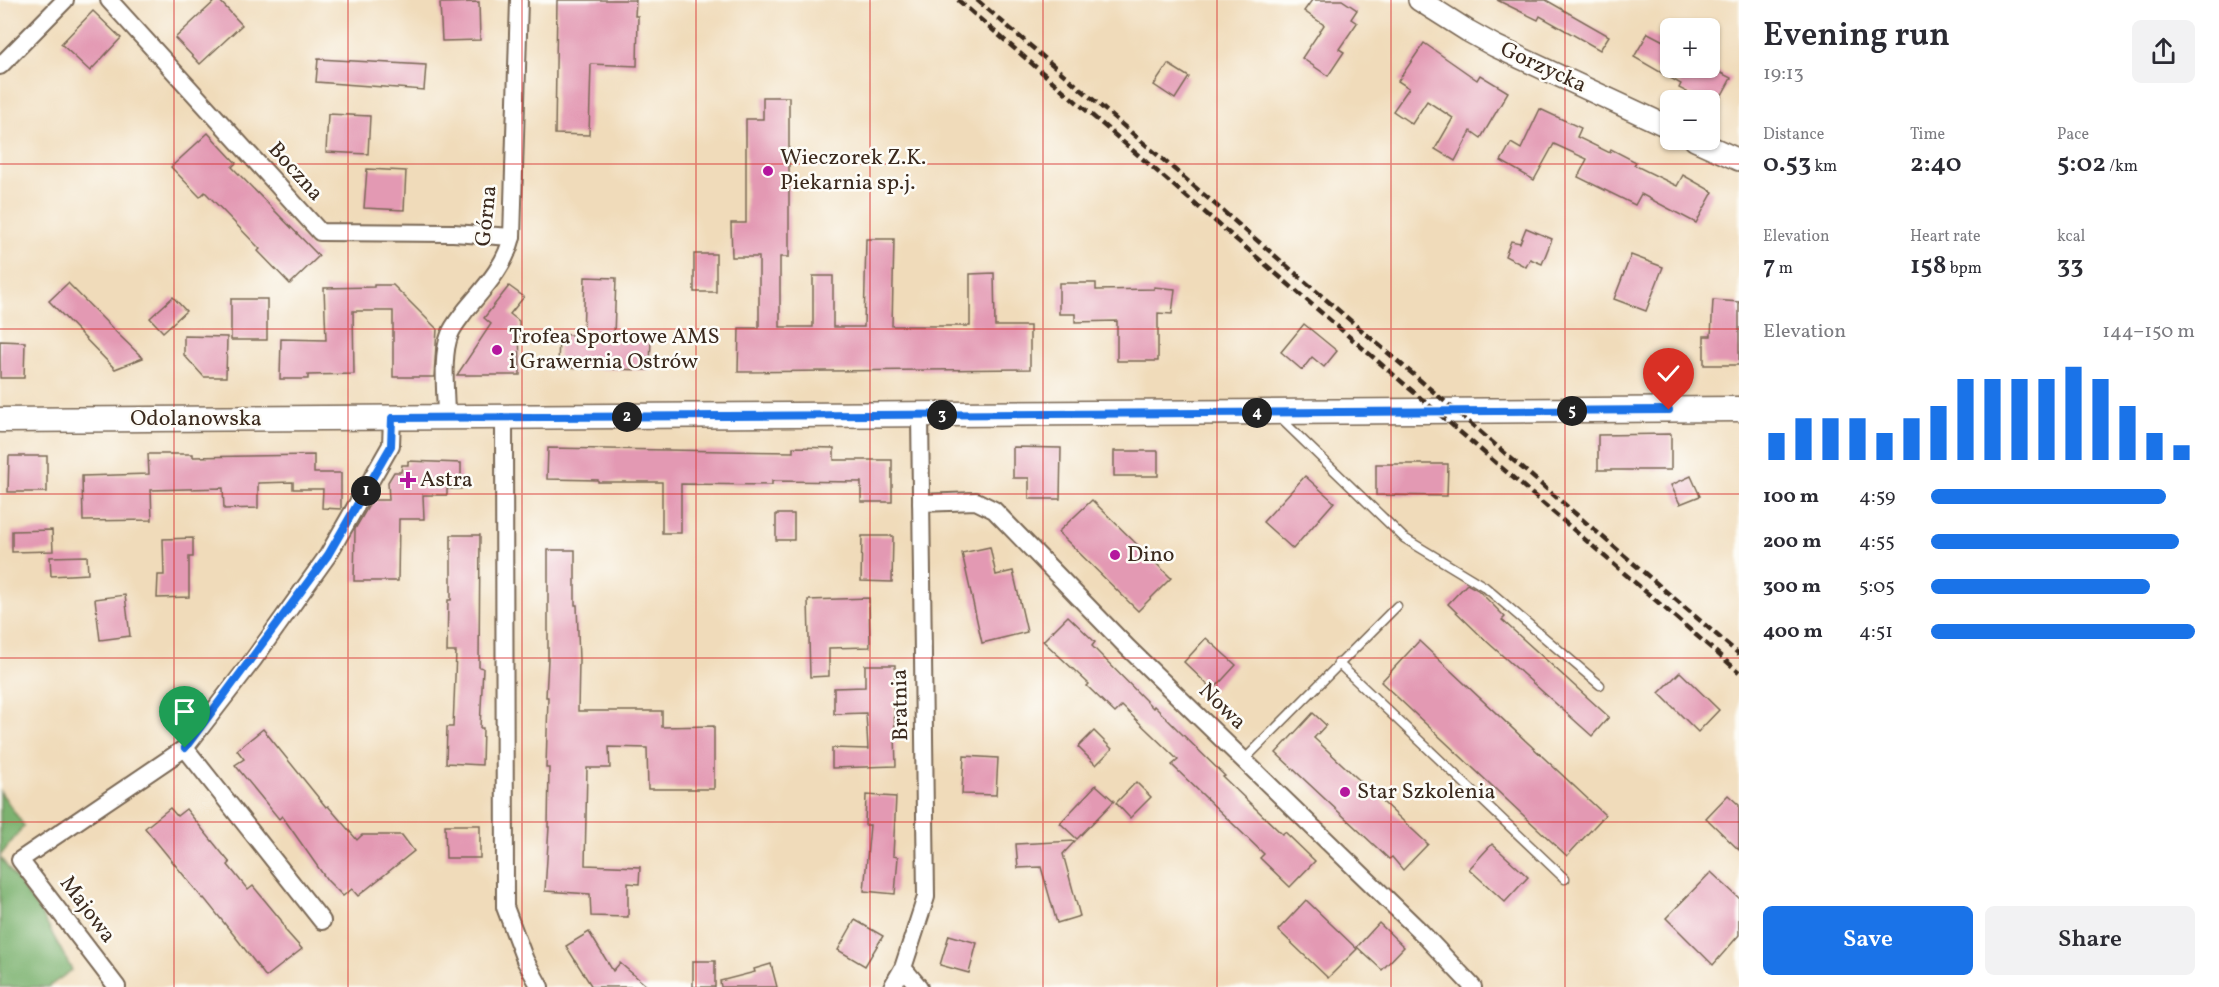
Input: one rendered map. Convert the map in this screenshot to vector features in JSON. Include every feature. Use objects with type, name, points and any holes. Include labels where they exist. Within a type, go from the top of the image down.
[{"type":"main road","name":"Odolanowska","points":[[0,420],[1739,409]]},
{"type":"street","points":[[0,66],[65,0]]},
{"type":"street","name":"Boczna","points":[[109,0],[320,232],[453,233],[512,237]]},
{"type":"street","name":"Górna","points":[[446,417],[446,350],[450,335],[456,323],[503,264],[512,237],[519,0]]},
{"type":"street","name":"Gorzycka","points":[[1419,0],[1468,32],[1495,46],[1660,123]]},
{"type":"street","points":[[1717,150],[1739,160]]},
{"type":"street","name":"Bratnia","points":[[892,987],[903,968],[926,897],[920,415]]},
{"type":"street","points":[[504,417],[505,907],[525,960],[540,987]]},
{"type":"street","points":[[322,921],[185,748],[328,555],[391,446],[392,418]]},
{"type":"street","name":"Nowa","points":[[921,503],[976,501],[994,510],[1128,648],[1422,933],[1473,987]]},
{"type":"street","name":"Majowa","points":[[117,987],[20,861],[185,748]]},
{"type":"street","points":[[903,968],[919,987]]},
{"type":"lane","points":[[1274,413],[1404,538],[1485,587],[1600,685]]},
{"type":"lane","points":[[1244,760],[1397,606]]},
{"type":"lane","points":[[1338,663],[1565,879]]},
{"type":"green space","points":[[0,791],[24,826],[0,856]]},
{"type":"green space","points":[[0,857],[42,915],[72,970],[48,987],[0,987]]},
{"type":"building","points":[[216,0],[219,0],[242,25],[200,64],[175,38]]},
{"type":"building","points":[[557,0],[636,0],[637,66],[591,64],[589,135],[555,134]]},
{"type":"building","points":[[1312,0],[1342,0],[1357,10],[1351,19],[1357,23],[1339,49],[1344,52],[1328,76],[1302,58],[1324,25],[1304,11]]},
{"type":"building","points":[[1497,0],[1546,0],[1609,36],[1600,50],[1540,16],[1538,20]]},
{"type":"building","points":[[479,2],[480,40],[442,41],[440,3]]},
{"type":"building","points":[[93,11],[121,38],[90,71],[61,44]]},
{"type":"building","points":[[1648,33],[1660,39],[1660,72],[1634,57]]},
{"type":"building","points":[[1424,43],[1477,80],[1480,75],[1508,92],[1481,138],[1471,131],[1455,161],[1435,149],[1453,118],[1427,101],[1412,124],[1393,111],[1409,88],[1398,81]]},
{"type":"building","points":[[318,59],[426,65],[424,90],[316,82]]},
{"type":"building","points":[[1168,64],[1189,77],[1175,99],[1154,85]]},
{"type":"building","points":[[1720,72],[1731,78],[1720,99],[1720,90],[1683,90],[1679,88],[1681,84],[1671,78],[1720,78]]},
{"type":"building","points":[[763,97],[789,97],[789,257],[780,257],[780,327],[813,327],[813,276],[833,276],[833,327],[864,327],[866,239],[894,239],[892,326],[970,326],[970,274],[994,273],[995,326],[1030,326],[1030,369],[738,372],[739,328],[759,328],[759,257],[732,257],[731,223],[746,223],[746,119],[763,119]]},
{"type":"building","points":[[1540,109],[1581,128],[1577,137],[1610,153],[1611,149],[1636,162],[1634,165],[1677,186],[1683,175],[1713,192],[1696,223],[1641,194],[1635,205],[1578,177],[1587,159],[1554,144],[1534,180],[1501,161],[1511,143],[1521,149]]},
{"type":"building","points":[[328,114],[370,116],[368,154],[326,152]]},
{"type":"building","points":[[208,133],[236,163],[232,167],[319,256],[290,284],[205,192],[200,197],[171,167]]},
{"type":"building","points":[[367,169],[406,171],[404,210],[364,208]]},
{"type":"building","points":[[1526,228],[1552,239],[1542,264],[1530,259],[1526,267],[1505,256],[1511,241],[1520,243]]},
{"type":"building","points":[[694,254],[716,254],[716,292],[694,292]]},
{"type":"building","points":[[1631,255],[1663,267],[1646,311],[1614,299]]},
{"type":"building","points":[[585,277],[616,278],[614,336],[651,336],[650,370],[558,368],[559,334],[583,336]]},
{"type":"building","points":[[68,283],[143,358],[115,369],[49,301]]},
{"type":"building","points":[[1059,283],[1096,283],[1096,290],[1154,289],[1154,287],[1175,289],[1172,314],[1158,313],[1158,361],[1117,361],[1117,321],[1075,322],[1075,314],[1059,314]]},
{"type":"building","points":[[374,285],[393,285],[437,329],[434,377],[393,377],[393,311],[353,311],[354,374],[308,375],[308,379],[280,379],[281,339],[326,340],[324,288],[374,287]]},
{"type":"building","points":[[509,286],[524,297],[510,314],[519,321],[520,375],[457,375],[491,324],[484,318]]},
{"type":"building","points":[[173,297],[186,311],[163,332],[150,318]]},
{"type":"building","points":[[231,299],[267,299],[267,340],[231,340]]},
{"type":"building","points":[[1713,300],[1739,302],[1739,365],[1704,365],[1704,336],[1711,336]]},
{"type":"building","points":[[1304,324],[1337,351],[1324,367],[1312,357],[1302,370],[1281,352]]},
{"type":"building","points":[[184,336],[227,337],[226,377],[204,377],[184,355]]},
{"type":"building","points":[[0,341],[25,342],[24,378],[0,378]]},
{"type":"building","points":[[1671,434],[1671,470],[1598,470],[1598,435]]},
{"type":"building","points":[[793,447],[834,448],[834,460],[892,460],[892,502],[861,502],[861,482],[772,481],[772,485],[681,484],[681,533],[662,533],[662,482],[547,479],[548,448],[793,452]]},
{"type":"building","points":[[1013,447],[1061,448],[1060,499],[1029,499],[1029,478],[1013,478]]},
{"type":"building","points":[[1114,451],[1158,451],[1158,476],[1114,476]]},
{"type":"building","points":[[148,454],[193,454],[193,457],[314,455],[314,473],[341,473],[341,509],[322,508],[323,489],[293,489],[293,482],[258,483],[258,508],[224,509],[223,488],[151,490],[152,520],[83,521],[82,476],[149,474]]},
{"type":"building","points":[[9,456],[47,456],[47,492],[8,492]]},
{"type":"building","points":[[408,461],[461,463],[461,489],[447,489],[447,495],[423,495],[424,519],[399,519],[398,581],[354,581],[355,529],[372,500],[389,500],[388,482],[394,472],[401,472],[402,465],[408,465]]},
{"type":"building","points":[[1376,464],[1448,464],[1447,496],[1376,495]]},
{"type":"building","points":[[1305,476],[1334,502],[1293,549],[1263,522]]},
{"type":"building","points":[[1691,476],[1700,496],[1680,504],[1671,485]]},
{"type":"building","name":"Dino","points":[[1092,500],[1171,578],[1138,611],[1058,532]]},
{"type":"building","points":[[776,514],[794,514],[794,540],[776,540]]},
{"type":"building","points":[[52,530],[53,551],[12,552],[12,531]]},
{"type":"building","points":[[451,535],[480,535],[479,667],[483,668],[480,728],[483,728],[482,765],[446,763],[447,727],[453,727],[456,652],[447,652],[448,600],[451,600]]},
{"type":"building","points":[[862,536],[893,536],[892,582],[861,581]]},
{"type":"building","points":[[193,538],[193,557],[189,557],[189,597],[157,598],[158,575],[164,575],[163,539]]},
{"type":"building","points":[[990,547],[996,575],[1013,571],[1027,632],[982,643],[962,553]]},
{"type":"building","points":[[548,550],[575,550],[575,605],[577,605],[579,660],[578,711],[662,711],[662,727],[714,726],[714,789],[648,789],[647,748],[609,747],[610,768],[587,768],[585,865],[640,867],[639,884],[628,883],[628,917],[591,916],[590,894],[545,891],[549,827],[549,768],[546,768]]},
{"type":"building","points":[[87,556],[88,574],[51,576],[50,557]]},
{"type":"building","points":[[1467,584],[1478,590],[1505,617],[1502,620],[1609,717],[1592,736],[1448,604]]},
{"type":"building","points":[[125,595],[130,636],[100,640],[95,599]]},
{"type":"building","points":[[869,598],[870,647],[829,648],[829,676],[810,677],[808,600]]},
{"type":"building","points":[[1068,616],[1095,642],[1092,646],[1153,708],[1154,706],[1282,834],[1285,832],[1315,861],[1290,887],[1260,858],[1264,854],[1172,765],[1178,760],[1122,706],[1115,713],[1087,686],[1089,684],[1043,641]]},
{"type":"building","points":[[1206,638],[1236,665],[1213,690],[1184,662]]},
{"type":"building","points":[[1419,641],[1605,815],[1567,856],[1381,682]]},
{"type":"building","points":[[865,665],[895,665],[896,766],[832,768],[832,748],[868,749],[866,713],[834,714],[834,688],[865,687]]},
{"type":"building","points":[[1680,672],[1719,710],[1698,732],[1659,693]]},
{"type":"building","name":"Star Szkolenia","points":[[1313,713],[1326,725],[1314,738],[1428,844],[1403,870],[1392,857],[1389,859],[1276,753]]},
{"type":"building","points":[[263,729],[326,807],[328,806],[357,840],[362,835],[402,835],[414,851],[358,896],[352,889],[343,896],[327,880],[282,816],[279,819],[235,765],[244,759],[237,750]]},
{"type":"building","points":[[1094,731],[1112,749],[1096,765],[1078,747]]},
{"type":"building","points":[[964,756],[998,758],[996,795],[962,794]]},
{"type":"building","points":[[1136,782],[1151,797],[1130,818],[1116,803]]},
{"type":"building","points":[[1096,785],[1114,801],[1077,839],[1060,823]]},
{"type":"building","points":[[866,795],[896,797],[893,856],[898,857],[895,894],[864,891],[870,825],[865,825]]},
{"type":"building","points":[[1728,795],[1739,805],[1739,850],[1706,818]]},
{"type":"building","points":[[170,808],[177,816],[186,809],[230,863],[228,865],[248,890],[253,886],[302,949],[266,977],[145,828]]},
{"type":"building","points":[[445,825],[480,825],[480,858],[446,858]]},
{"type":"building","points":[[1075,841],[1063,854],[1080,916],[1057,923],[1041,867],[1018,868],[1016,844]]},
{"type":"building","points":[[1492,844],[1528,877],[1505,902],[1469,869]]},
{"type":"building","points":[[1711,872],[1739,898],[1739,935],[1713,965],[1666,918]]},
{"type":"building","points":[[1306,900],[1357,949],[1328,978],[1278,930]]},
{"type":"building","points":[[855,920],[883,936],[865,966],[838,950]]},
{"type":"building","points":[[1379,923],[1404,947],[1382,970],[1357,947]]},
{"type":"building","points":[[589,932],[613,971],[620,963],[648,987],[592,987],[566,946]]},
{"type":"building","points":[[949,935],[977,943],[969,973],[940,965]]},
{"type":"building","points":[[693,961],[715,961],[715,987],[693,987]]},
{"type":"building","points":[[771,964],[777,987],[721,987],[720,981],[755,972],[754,969]]},
{"type":"railway","points":[[958,0],[1739,672]]},
{"type":"railway","points":[[977,0],[1739,654]]},
{"type":"place","name":"Wieczorek Z.K. Piekarnia sp.j.","points":[[768,171]]},
{"type":"place","name":"Trofea Sportowe AMS i Grawernia Ostrów","points":[[497,350]]},
{"type":"place","name":"Astra","points":[[408,480]]},
{"type":"place","name":"Dino","points":[[1115,555]]},
{"type":"place","name":"Star Szkolenia","points":[[1345,792]]},
{"type":"route","points":[[185,748],[253,660],[328,555],[391,446],[392,418],[1669,410]]}]
